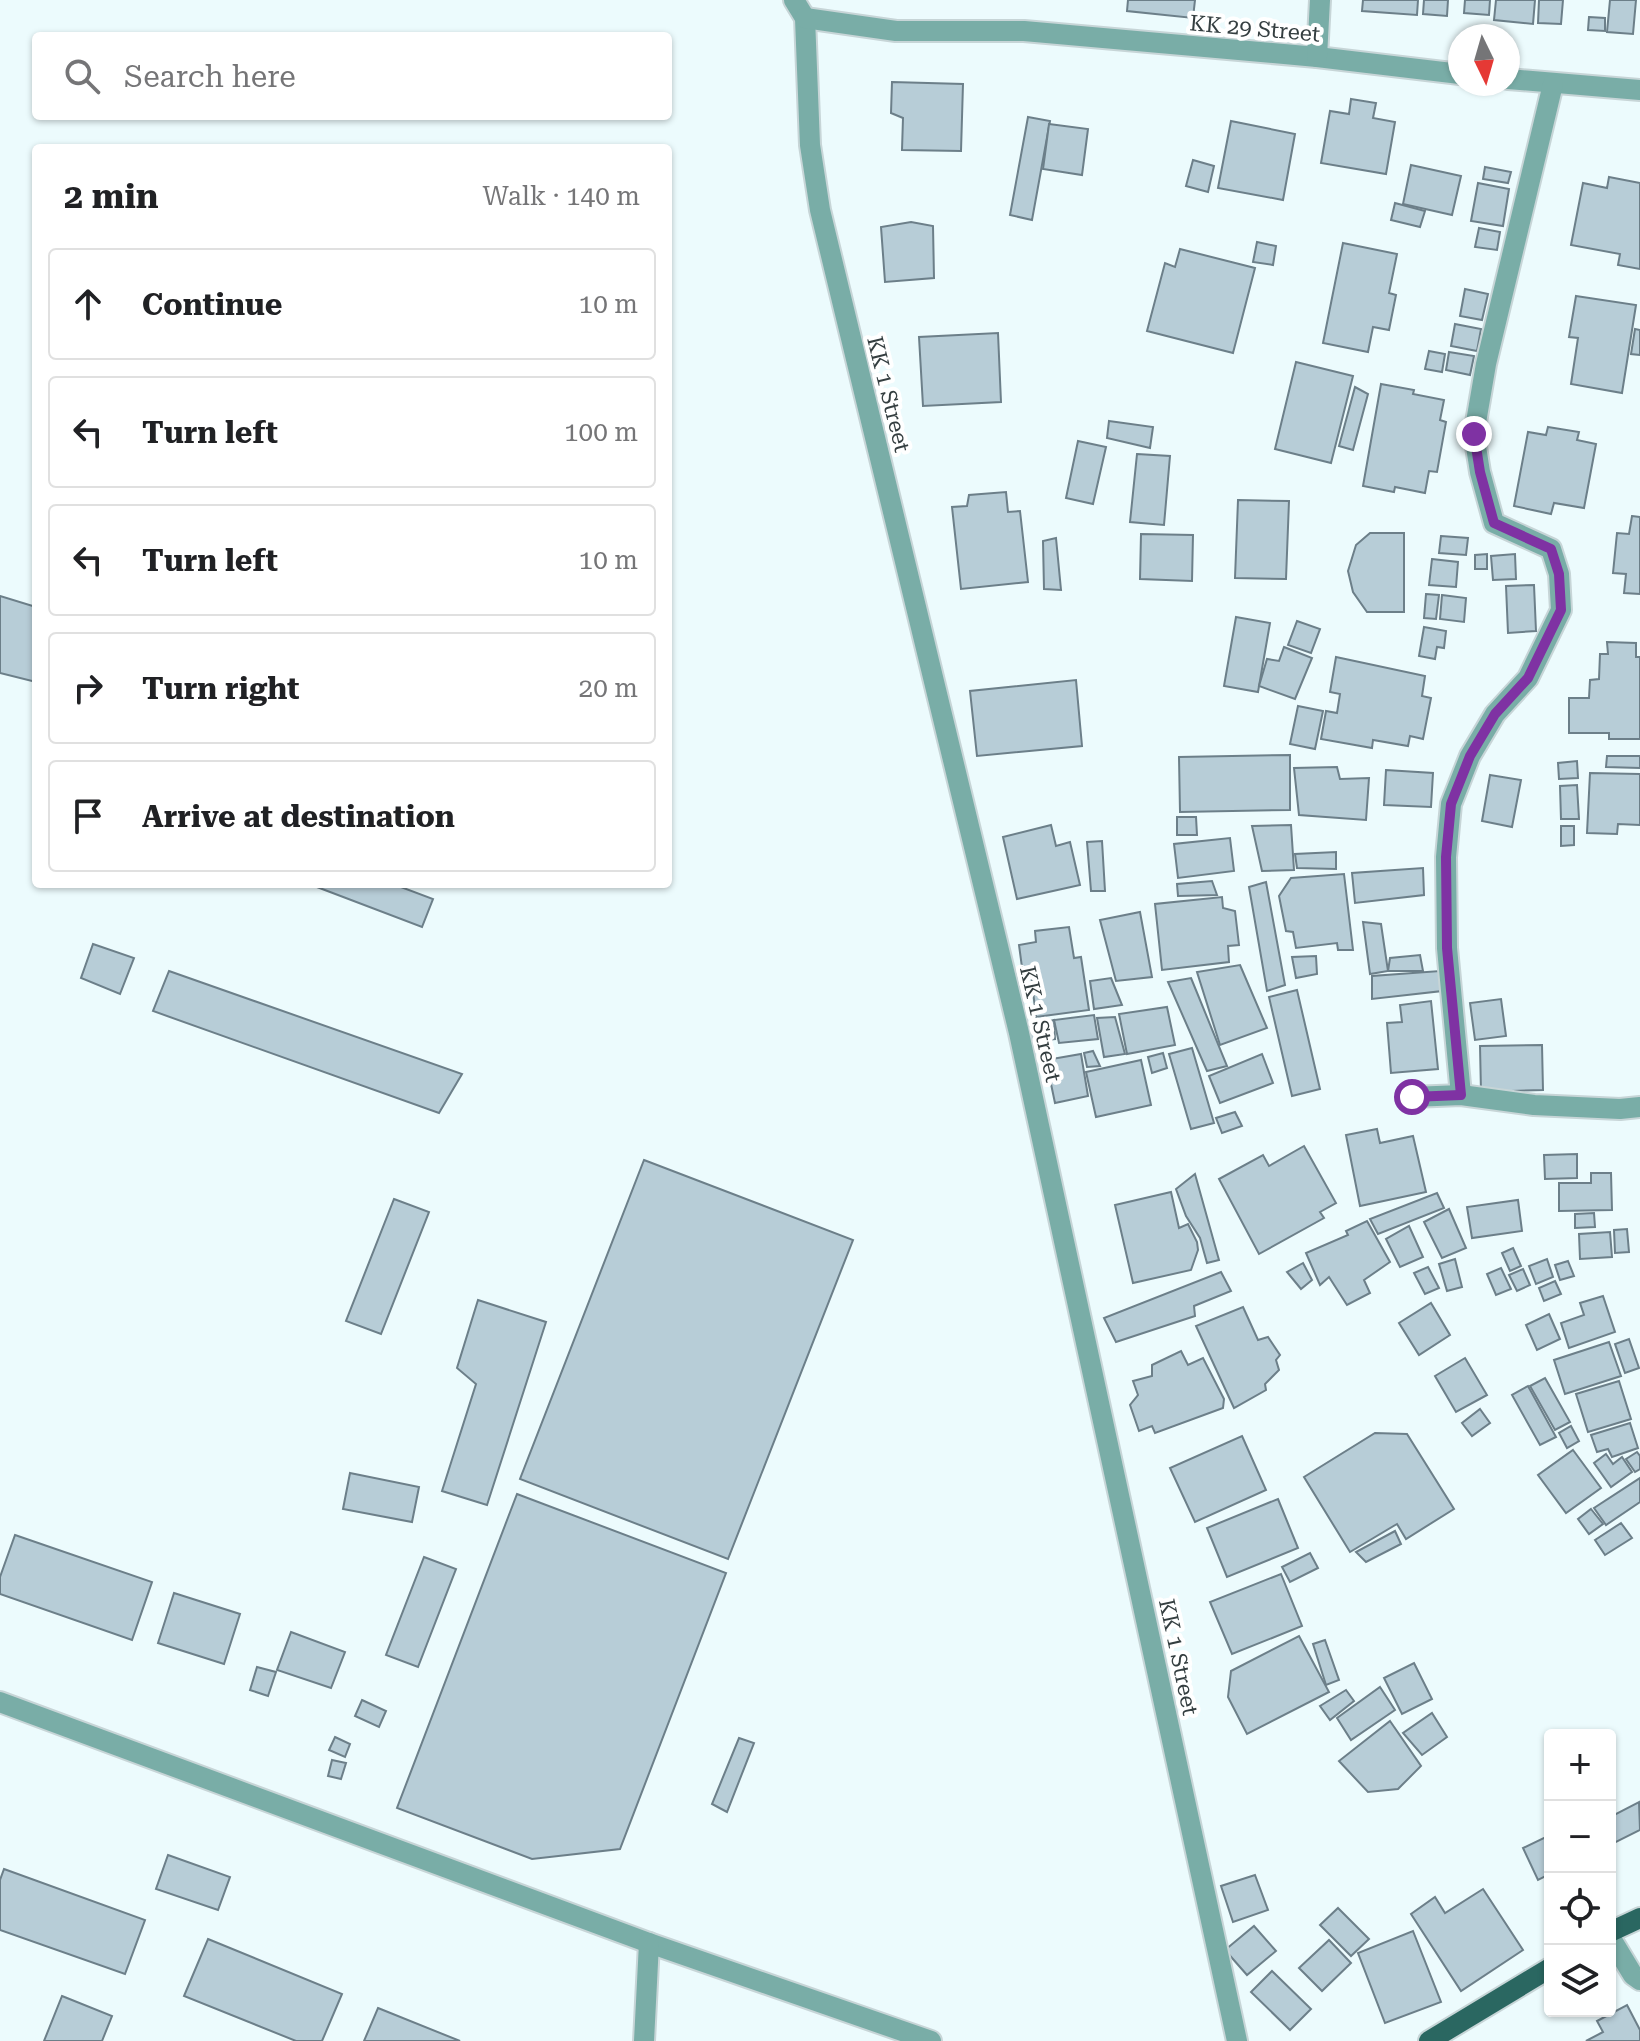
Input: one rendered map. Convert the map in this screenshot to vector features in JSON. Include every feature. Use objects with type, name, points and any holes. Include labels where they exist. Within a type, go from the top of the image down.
[{"type":"main road","points":[[1616,1931],[1640,1918]]},
{"type":"main road","points":[[1429,2041],[1544,1972]]},
{"type":"street","points":[[794,0],[805,18]]},
{"type":"street","points":[[1317,57],[1320,0]]},
{"type":"street","name":"KK 29 Street","points":[[805,18],[896,31],[1024,31],[1317,57],[1448,73]]},
{"type":"street","name":"KK 1 Street","points":[[805,18],[810,145],[820,210],[1019,1033],[1237,2041]]},
{"type":"street","points":[[1520,80],[1640,90]]},
{"type":"street","points":[[1461,1095],[1447,948],[1446,857],[1451,804],[1470,756],[1495,714],[1528,678],[1561,610],[1559,574],[1551,549],[1494,523],[1480,472],[1474,434],[1486,364],[1553,84]]},
{"type":"street","points":[[1412,1097],[1461,1095],[1534,1105],[1640,1107]]},
{"type":"street","points":[[0,1702],[649,1943],[931,2041]]},
{"type":"street","points":[[644,2041],[649,1943]]},
{"type":"street","points":[[1616,1945],[1633,1975],[1640,1980]]},
{"type":"building","points":[[1128,0],[1195,0],[1193,18],[1127,11]]},
{"type":"building","points":[[1363,0],[1418,0],[1417,15],[1362,11]]},
{"type":"building","points":[[1424,0],[1448,0],[1447,16],[1423,14]]},
{"type":"building","points":[[1465,0],[1490,0],[1489,15],[1464,13]]},
{"type":"building","points":[[1496,0],[1535,0],[1533,24],[1494,20]]},
{"type":"building","points":[[1539,0],[1563,0],[1561,24],[1538,23]]},
{"type":"building","points":[[1610,0],[1636,0],[1633,34],[1607,32]]},
{"type":"building","points":[[1589,17],[1605,18],[1605,31],[1588,30]]},
{"type":"building","points":[[892,82],[963,84],[961,151],[902,150],[903,118],[891,113]]},
{"type":"building","points":[[1351,99],[1376,103],[1373,118],[1395,122],[1386,174],[1321,163],[1330,111],[1349,114]]},
{"type":"building","points":[[1028,117],[1050,121],[1032,220],[1010,215]]},
{"type":"building","points":[[1231,121],[1295,134],[1283,200],[1218,188]]},
{"type":"building","points":[[1049,124],[1088,129],[1082,175],[1043,169]]},
{"type":"building","points":[[1193,160],[1214,166],[1208,192],[1186,186]]},
{"type":"building","points":[[1411,165],[1461,176],[1452,215],[1403,204]]},
{"type":"building","points":[[1485,167],[1511,172],[1508,183],[1483,179]]},
{"type":"building","points":[[1609,177],[1640,183],[1640,269],[1618,265],[1620,254],[1571,245],[1583,183],[1607,188]]},
{"type":"building","points":[[1478,183],[1509,189],[1503,226],[1471,221]]},
{"type":"building","points":[[1395,203],[1425,211],[1420,227],[1391,220]]},
{"type":"building","points":[[911,222],[933,226],[934,278],[885,282],[881,227]]},
{"type":"building","points":[[1479,228],[1500,232],[1497,250],[1475,247]]},
{"type":"building","points":[[1257,242],[1276,246],[1273,265],[1253,262]]},
{"type":"building","points":[[1343,243],[1397,254],[1389,293],[1396,295],[1389,330],[1373,327],[1368,352],[1323,343]]},
{"type":"building","points":[[1180,249],[1255,268],[1233,353],[1147,331],[1165,263],[1175,267]]},
{"type":"building","points":[[1465,289],[1488,294],[1482,320],[1460,316]]},
{"type":"building","points":[[1576,296],[1636,305],[1622,393],[1571,384],[1578,338],[1569,337]]},
{"type":"building","points":[[1455,324],[1481,329],[1477,351],[1451,346]]},
{"type":"building","points":[[1635,329],[1640,330],[1640,355],[1631,354]]},
{"type":"building","points":[[998,333],[1001,402],[923,406],[919,337]]},
{"type":"building","points":[[1429,351],[1445,354],[1442,372],[1425,369]]},
{"type":"building","points":[[1449,352],[1474,356],[1470,375],[1446,370]]},
{"type":"building","points":[[1296,362],[1353,376],[1331,463],[1275,449]]},
{"type":"building","points":[[1381,384],[1444,400],[1440,420],[1446,422],[1437,472],[1429,471],[1425,493],[1395,487],[1394,492],[1363,486]]},
{"type":"building","points":[[1355,387],[1368,394],[1353,450],[1339,446]]},
{"type":"building","points":[[1109,421],[1153,427],[1150,448],[1107,438]]},
{"type":"building","points":[[1548,427],[1579,432],[1577,440],[1596,444],[1584,508],[1554,503],[1551,514],[1514,506],[1528,432],[1546,435]]},
{"type":"building","points":[[1078,441],[1106,447],[1093,504],[1066,498]]},
{"type":"building","points":[[1137,454],[1170,456],[1164,525],[1130,522]]},
{"type":"building","points":[[1006,492],[1008,512],[1020,511],[1028,582],[961,589],[952,507],[967,506],[969,495]]},
{"type":"building","points":[[1238,500],[1289,501],[1286,579],[1235,578]]},
{"type":"building","points":[[1632,516],[1640,517],[1640,594],[1624,593],[1626,574],[1613,573],[1617,533],[1629,534]]},
{"type":"building","points":[[1370,533],[1404,533],[1404,612],[1367,612],[1353,592],[1348,571],[1356,545]]},
{"type":"building","points":[[1141,534],[1193,535],[1192,581],[1140,579]]},
{"type":"building","points":[[1441,536],[1468,538],[1466,555],[1439,553]]},
{"type":"building","points":[[1056,538],[1061,590],[1044,589],[1043,541]]},
{"type":"building","points":[[1487,554],[1487,569],[1475,569],[1475,555]]},
{"type":"building","points":[[1515,554],[1516,579],[1493,580],[1491,556]]},
{"type":"building","points":[[1432,559],[1458,562],[1456,587],[1429,585]]},
{"type":"building","points":[[1534,585],[1536,631],[1508,633],[1506,586]]},
{"type":"building","points":[[1426,594],[1439,595],[1436,619],[1424,618]]},
{"type":"building","points":[[1442,595],[1466,598],[1464,622],[1440,619]]},
{"type":"building","points":[[0,596],[32,606],[32,681],[0,673]]},
{"type":"building","points":[[1236,617],[1270,623],[1258,692],[1224,686]]},
{"type":"building","points":[[1297,621],[1320,629],[1311,653],[1288,645]]},
{"type":"building","points":[[1424,627],[1446,631],[1444,648],[1437,647],[1435,659],[1419,656]]},
{"type":"building","points":[[1607,642],[1636,643],[1636,657],[1640,657],[1640,739],[1609,739],[1609,733],[1569,733],[1569,698],[1589,698],[1590,680],[1599,679],[1600,654],[1608,654]]},
{"type":"building","points":[[1284,647],[1312,658],[1295,699],[1259,686],[1267,659],[1279,661]]},
{"type":"building","points":[[1336,657],[1425,676],[1422,696],[1431,698],[1423,739],[1410,736],[1408,746],[1373,740],[1372,748],[1321,739],[1326,711],[1337,713],[1340,694],[1330,692]]},
{"type":"building","points":[[1076,680],[1082,746],[977,756],[970,691]]},
{"type":"building","points":[[1298,706],[1323,711],[1315,749],[1290,744]]},
{"type":"building","points":[[1290,755],[1290,810],[1180,812],[1179,757]]},
{"type":"building","points":[[1607,756],[1640,756],[1640,768],[1606,767]]},
{"type":"building","points":[[1577,761],[1578,778],[1559,779],[1558,763]]},
{"type":"building","points":[[1337,767],[1340,779],[1369,778],[1366,820],[1299,815],[1294,768]]},
{"type":"building","points":[[1386,770],[1433,773],[1431,807],[1384,805]]},
{"type":"building","points":[[1590,773],[1640,774],[1640,825],[1618,824],[1617,834],[1587,833]]},
{"type":"building","points":[[1490,775],[1521,780],[1512,827],[1482,821]]},
{"type":"building","points":[[1577,785],[1579,819],[1561,819],[1560,786]]},
{"type":"building","points":[[1177,817],[1196,817],[1197,835],[1177,835]]},
{"type":"building","points":[[1051,825],[1056,846],[1070,842],[1080,885],[1017,899],[1003,837]]},
{"type":"building","points":[[1291,825],[1294,870],[1262,871],[1252,826]]},
{"type":"building","points":[[1561,826],[1574,826],[1574,845],[1561,846]]},
{"type":"building","points":[[1230,838],[1234,871],[1178,878],[1174,844]]},
{"type":"building","points":[[1102,841],[1105,891],[1091,891],[1087,842]]},
{"type":"building","points":[[1336,852],[1336,869],[1297,868],[1295,854]]},
{"type":"building","points":[[1423,868],[1424,895],[1355,903],[1352,873]]},
{"type":"building","points":[[1344,874],[1353,950],[1338,950],[1337,943],[1296,948],[1293,932],[1286,931],[1279,896],[1291,878]]},
{"type":"building","points":[[1212,881],[1217,895],[1178,896],[1177,884]]},
{"type":"building","points":[[1266,882],[1285,985],[1267,991],[1249,887]]},
{"type":"building","points":[[320,888],[404,888],[433,899],[422,927]]},
{"type":"building","points":[[1222,897],[1223,908],[1235,911],[1239,945],[1228,946],[1229,962],[1162,970],[1155,904]]},
{"type":"building","points":[[1140,912],[1152,977],[1116,981],[1100,920]]},
{"type":"building","points":[[1363,922],[1381,924],[1388,971],[1370,974]]},
{"type":"building","points":[[1069,927],[1074,958],[1081,957],[1089,1010],[1036,1017],[1031,974],[1023,975],[1019,945],[1036,942],[1035,931]]},
{"type":"building","points":[[93,944],[134,958],[120,994],[81,978]]},
{"type":"building","points":[[1420,955],[1423,971],[1388,971],[1390,958]]},
{"type":"building","points":[[1316,956],[1317,974],[1296,978],[1292,957]]},
{"type":"building","points":[[1240,965],[1267,1028],[1220,1045],[1197,972]]},
{"type":"building","points":[[169,971],[462,1074],[439,1113],[153,1011]]},
{"type":"building","points":[[1440,971],[1442,991],[1372,999],[1372,976]]},
{"type":"building","points":[[1111,978],[1122,1005],[1094,1009],[1090,981]]},
{"type":"building","points":[[1191,978],[1227,1066],[1207,1071],[1168,982]]},
{"type":"building","points":[[1297,990],[1320,1089],[1292,1096],[1269,997]]},
{"type":"building","points":[[1501,999],[1506,1036],[1475,1040],[1470,1003]]},
{"type":"building","points":[[1431,1001],[1438,1069],[1391,1073],[1387,1023],[1402,1022],[1400,1005]]},
{"type":"building","points":[[1167,1007],[1175,1045],[1127,1054],[1119,1014]]},
{"type":"building","points":[[1094,1015],[1098,1039],[1059,1043],[1054,1020]]},
{"type":"building","points":[[1115,1017],[1125,1054],[1104,1057],[1097,1018]]},
{"type":"building","points":[[1054,1020],[1055,1039],[1027,1042],[1024,1027]]},
{"type":"building","points":[[1542,1045],[1543,1090],[1481,1092],[1480,1046]]},
{"type":"building","points":[[1192,1048],[1214,1123],[1191,1129],[1169,1054]]},
{"type":"building","points":[[1093,1051],[1100,1066],[1087,1067],[1084,1053]]},
{"type":"building","points":[[1163,1053],[1167,1068],[1152,1073],[1148,1057]]},
{"type":"building","points":[[1081,1054],[1088,1096],[1055,1103],[1046,1060]]},
{"type":"building","points":[[1262,1054],[1273,1083],[1220,1103],[1209,1076]]},
{"type":"building","points":[[1141,1060],[1151,1105],[1096,1117],[1086,1072]]},
{"type":"building","points":[[1235,1112],[1242,1126],[1222,1133],[1216,1118]]},
{"type":"building","points":[[1377,1129],[1380,1143],[1413,1136],[1426,1192],[1360,1206],[1346,1135]]},
{"type":"building","points":[[1304,1146],[1336,1203],[1320,1212],[1324,1218],[1259,1254],[1219,1179],[1263,1155],[1269,1166]]},
{"type":"building","points":[[1577,1154],[1577,1178],[1545,1179],[1544,1155]]},
{"type":"building","points":[[644,1160],[853,1240],[728,1559],[520,1479]]},
{"type":"building","points":[[1591,1173],[1611,1173],[1612,1210],[1559,1211],[1559,1183],[1591,1183]]},
{"type":"building","points":[[1195,1174],[1219,1260],[1207,1263],[1200,1238],[1186,1216],[1176,1189]]},
{"type":"building","points":[[1171,1192],[1179,1228],[1188,1224],[1197,1242],[1198,1250],[1191,1270],[1133,1283],[1115,1205]]},
{"type":"building","points":[[1437,1193],[1444,1208],[1378,1234],[1370,1219]]},
{"type":"building","points":[[394,1199],[429,1212],[381,1334],[346,1321]]},
{"type":"building","points":[[1518,1200],[1522,1231],[1472,1238],[1467,1207]]},
{"type":"building","points":[[1449,1209],[1466,1248],[1442,1258],[1424,1222]]},
{"type":"building","points":[[1594,1213],[1595,1227],[1575,1228],[1575,1214]]},
{"type":"building","points":[[1367,1221],[1390,1262],[1364,1280],[1370,1293],[1347,1305],[1329,1277],[1320,1285],[1306,1253],[1348,1235],[1346,1231]]},
{"type":"building","points":[[1409,1226],[1423,1257],[1400,1267],[1386,1239]]},
{"type":"building","points":[[1627,1229],[1629,1252],[1615,1253],[1614,1230]]},
{"type":"building","points":[[1610,1232],[1612,1257],[1580,1259],[1579,1234]]},
{"type":"building","points":[[1513,1248],[1521,1266],[1510,1271],[1502,1253]]},
{"type":"building","points":[[1455,1259],[1462,1287],[1447,1291],[1439,1264]]},
{"type":"building","points":[[1547,1259],[1553,1277],[1536,1284],[1529,1266]]},
{"type":"building","points":[[1568,1261],[1574,1276],[1560,1280],[1555,1265]]},
{"type":"building","points":[[1303,1263],[1312,1280],[1301,1289],[1287,1272]]},
{"type":"building","points":[[1428,1267],[1439,1288],[1425,1294],[1414,1273]]},
{"type":"building","points":[[1501,1268],[1511,1289],[1496,1295],[1487,1274]]},
{"type":"building","points":[[1523,1269],[1530,1285],[1517,1291],[1509,1275]]},
{"type":"building","points":[[1221,1272],[1231,1291],[1194,1306],[1195,1316],[1116,1342],[1104,1318]]},
{"type":"building","points":[[1555,1281],[1561,1294],[1544,1301],[1539,1288]]},
{"type":"building","points":[[1603,1296],[1615,1332],[1569,1348],[1561,1323],[1584,1315],[1580,1303]]},
{"type":"building","points":[[478,1300],[546,1322],[487,1505],[442,1491],[476,1384],[457,1368]]},
{"type":"building","points":[[1431,1303],[1450,1335],[1419,1355],[1399,1323]]},
{"type":"building","points":[[1243,1307],[1258,1340],[1268,1337],[1280,1355],[1276,1360],[1279,1370],[1265,1384],[1266,1390],[1234,1408],[1196,1326]]},
{"type":"building","points":[[1549,1314],[1560,1339],[1537,1350],[1526,1325]]},
{"type":"building","points":[[1629,1339],[1639,1368],[1625,1373],[1615,1344]]},
{"type":"building","points":[[1609,1342],[1621,1376],[1565,1394],[1554,1360]]},
{"type":"building","points":[[1181,1351],[1188,1365],[1203,1358],[1224,1399],[1223,1408],[1155,1433],[1152,1426],[1139,1431],[1130,1405],[1138,1395],[1133,1381],[1152,1376],[1152,1365]]},
{"type":"building","points":[[1465,1358],[1487,1395],[1456,1412],[1435,1376]]},
{"type":"building","points":[[1545,1378],[1570,1422],[1555,1430],[1530,1386]]},
{"type":"building","points":[[1619,1381],[1631,1419],[1588,1432],[1576,1394]]},
{"type":"building","points":[[1528,1386],[1556,1437],[1540,1445],[1512,1395]]},
{"type":"building","points":[[1480,1409],[1490,1423],[1472,1436],[1462,1423]]},
{"type":"building","points":[[1630,1423],[1638,1448],[1612,1457],[1608,1449],[1597,1452],[1591,1435]]},
{"type":"building","points":[[1571,1426],[1579,1441],[1567,1448],[1559,1433]]},
{"type":"building","points":[[1375,1433],[1407,1434],[1454,1509],[1406,1539],[1397,1524],[1350,1552],[1304,1477]]},
{"type":"building","points":[[1242,1436],[1266,1490],[1195,1522],[1170,1468]]},
{"type":"building","points":[[1573,1450],[1601,1488],[1566,1513],[1538,1475]]},
{"type":"building","points":[[1637,1452],[1640,1469],[1635,1472],[1626,1459]]},
{"type":"building","points":[[1606,1454],[1613,1464],[1622,1457],[1632,1472],[1611,1487],[1594,1463]]},
{"type":"building","points":[[350,1473],[419,1487],[412,1522],[343,1509]]},
{"type":"building","points":[[1640,1478],[1640,1502],[1606,1525],[1594,1508]]},
{"type":"building","points":[[517,1494],[726,1573],[620,1849],[532,1859],[397,1808]]},
{"type":"building","points":[[1278,1499],[1298,1548],[1227,1577],[1207,1528]]},
{"type":"building","points":[[1591,1509],[1603,1524],[1589,1534],[1578,1519]]},
{"type":"building","points":[[1621,1523],[1632,1538],[1605,1555],[1595,1540]]},
{"type":"building","points":[[1395,1531],[1401,1544],[1366,1562],[1356,1552]]},
{"type":"building","points":[[15,1535],[152,1582],[132,1640],[0,1594],[0,1577]]},
{"type":"building","points":[[1310,1553],[1318,1568],[1290,1582],[1282,1567]]},
{"type":"building","points":[[424,1557],[456,1569],[418,1667],[386,1655]]},
{"type":"building","points":[[1281,1574],[1302,1626],[1232,1654],[1210,1602]]},
{"type":"building","points":[[174,1593],[240,1614],[224,1664],[158,1643]]},
{"type":"building","points":[[291,1632],[345,1652],[331,1688],[277,1670]]},
{"type":"building","points":[[1299,1636],[1329,1692],[1247,1734],[1228,1697],[1231,1671]]},
{"type":"building","points":[[1325,1640],[1339,1680],[1326,1685],[1313,1644]]},
{"type":"building","points":[[1414,1663],[1432,1699],[1402,1714],[1384,1678]]},
{"type":"building","points":[[257,1667],[276,1672],[268,1696],[250,1690]]},
{"type":"building","points":[[1380,1687],[1395,1710],[1351,1740],[1337,1718]]},
{"type":"building","points":[[1346,1690],[1354,1701],[1330,1720],[1320,1706]]},
{"type":"building","points":[[362,1700],[386,1711],[379,1727],[355,1716]]},
{"type":"building","points":[[1432,1713],[1447,1737],[1422,1755],[1403,1733]]},
{"type":"building","points":[[1390,1721],[1421,1766],[1398,1789],[1368,1792],[1339,1761]]},
{"type":"building","points":[[335,1737],[350,1744],[345,1757],[329,1750]]},
{"type":"building","points":[[739,1738],[754,1743],[727,1812],[712,1804]]},
{"type":"building","points":[[332,1760],[346,1763],[341,1779],[328,1776]]},
{"type":"building","points":[[1639,1802],[1640,1830],[1616,1842],[1616,1814]]},
{"type":"building","points":[[1544,1838],[1544,1877],[1538,1880],[1523,1848]]},
{"type":"building","points":[[168,1855],[230,1877],[218,1910],[156,1889]]},
{"type":"building","points":[[4,1869],[145,1920],[125,1974],[0,1930],[0,1880]]},
{"type":"building","points":[[1255,1875],[1268,1910],[1233,1922],[1221,1886]]},
{"type":"building","points":[[1483,1889],[1523,1950],[1461,1991],[1411,1914],[1435,1897],[1445,1913]]},
{"type":"building","points":[[1338,1908],[1369,1939],[1351,1956],[1320,1925]]},
{"type":"building","points":[[1254,1926],[1276,1951],[1247,1975],[1225,1950]]},
{"type":"building","points":[[1413,1931],[1441,2002],[1385,2023],[1358,1953]]},
{"type":"building","points":[[208,1939],[342,1994],[322,2041],[296,2041],[184,1996]]},
{"type":"building","points":[[1329,1940],[1351,1963],[1322,1991],[1299,1968]]},
{"type":"building","points":[[1272,1971],[1311,2009],[1290,2030],[1251,1992]]},
{"type":"building","points":[[62,1996],[112,2016],[102,2041],[44,2041]]},
{"type":"building","points":[[1627,2005],[1640,2030],[1640,2041],[1586,2041],[1603,2032],[1597,2021],[1616,2017],[1616,2011]]},
{"type":"building","points":[[378,2008],[460,2041],[364,2041]]},
{"type":"route","points":[[1412,1097],[1461,1095],[1447,948],[1446,857],[1451,804],[1470,756],[1495,714],[1528,678],[1561,610],[1559,574],[1551,549],[1494,523],[1480,472],[1474,434]]}]
